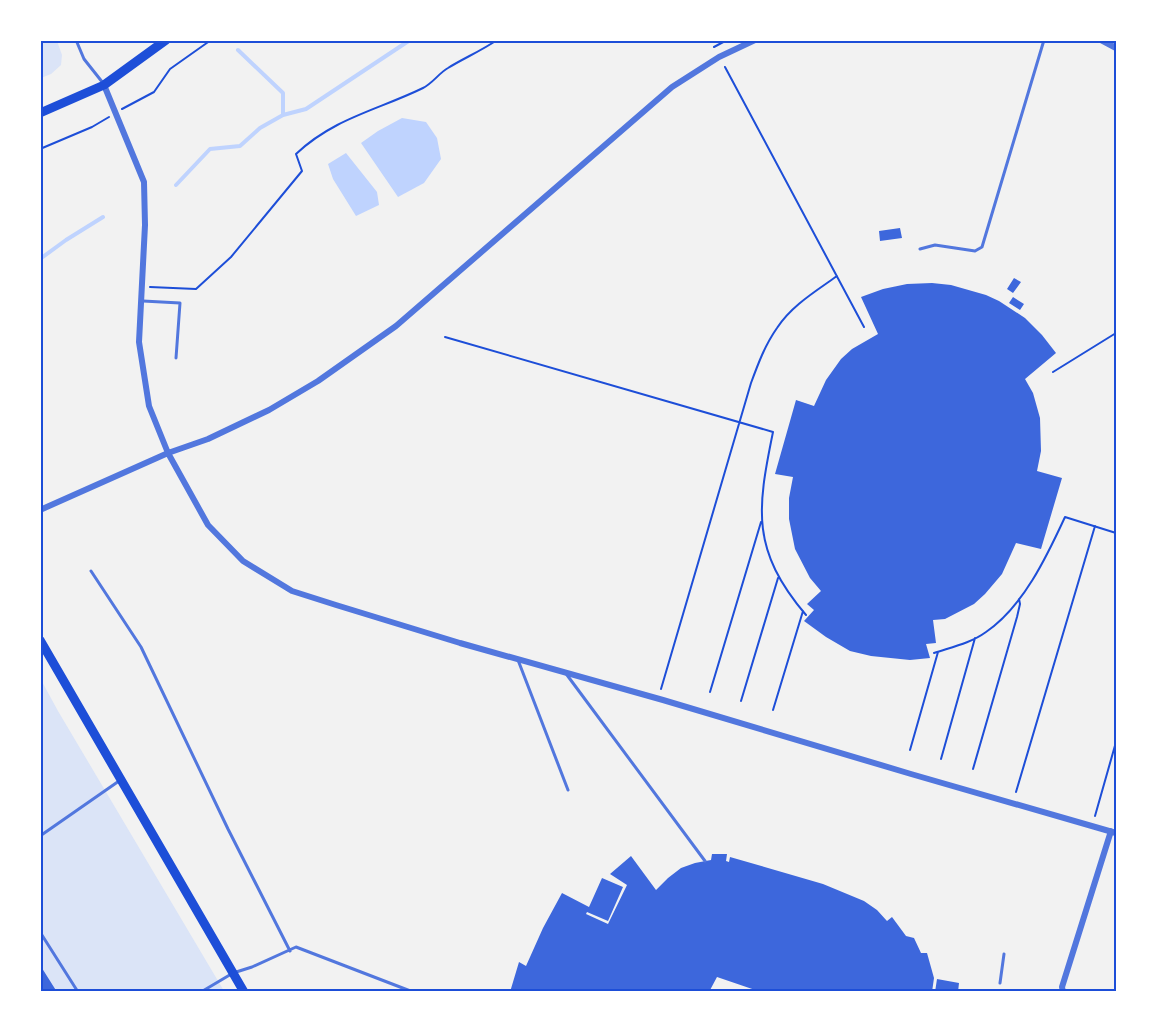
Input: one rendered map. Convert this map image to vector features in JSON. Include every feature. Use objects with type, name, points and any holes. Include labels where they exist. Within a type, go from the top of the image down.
[{"type":"main road","points":[[40,113],[104,84],[166,40]]},
{"type":"main road","points":[[40,640],[244,992]]},
{"type":"street","points":[[40,510],[168,453],[208,439],[248,420],[318,381],[396,326],[672,87],[719,57],[754,40]]},
{"type":"street","points":[[1101,40],[1116,48]]},
{"type":"street","points":[[104,84],[144,182],[145,225],[140,342],[149,406],[168,453],[208,525],[243,561],[292,591],[1114,832],[1062,987],[1063,992]]},
{"type":"lane","points":[[76,40],[84,59],[104,84]]},
{"type":"lane","points":[[920,249],[935,245],[975,251],[982,247],[1044,40]]},
{"type":"lane","points":[[141,300],[180,303],[176,358]]},
{"type":"lane","points":[[91,571],[141,647],[228,830],[290,951]]},
{"type":"lane","points":[[517,658],[568,790]]},
{"type":"lane","points":[[564,671],[705,861]]},
{"type":"lane","points":[[40,836],[120,780]]},
{"type":"lane","points":[[40,932],[78,992]]},
{"type":"lane","points":[[201,992],[233,973],[296,947],[413,992]]},
{"type":"lane","points":[[1000,983],[1004,954]]},
{"type":"path","points":[[137,101],[154,92],[170,69],[211,40]]},
{"type":"path","points":[[142,287],[196,289],[231,257],[302,171],[296,154],[308,143],[329,128],[360,113],[427,86],[445,69],[497,40]]},
{"type":"path","points":[[714,47],[727,40]]},
{"type":"path","points":[[725,67],[864,327]]},
{"type":"path","points":[[40,149],[92,127]]},
{"type":"path","points":[[661,689],[751,383],[766,345],[778,326],[796,306],[837,276]]},
{"type":"path","points":[[1053,372],[1116,333]]},
{"type":"path","points":[[445,337],[773,432],[764,479],[762,520],[767,554],[787,593],[806,615]]},
{"type":"path","points":[[910,750],[936,652],[987,632],[1008,613],[1053,544],[1065,517],[1116,533]]},
{"type":"path","points":[[710,692],[762,520]]},
{"type":"path","points":[[1016,792],[1095,526]]},
{"type":"path","points":[[741,701],[778,578]]},
{"type":"path","points":[[972,769],[1017,617],[1019,599]]},
{"type":"path","points":[[773,710],[803,611]]},
{"type":"path","points":[[941,759],[975,638]]},
{"type":"path","points":[[1095,816],[1116,742]]},
{"type":"shaded area","points":[[41,40],[57,41],[62,55],[61,65],[51,74],[41,78]]},
{"type":"shaded area","points":[[40,678],[58,711],[224,991],[41,991]]},
{"type":"water","points":[[402,118],[426,122],[437,138],[441,159],[424,183],[398,197],[361,143]]},
{"type":"water","points":[[346,153],[377,192],[379,205],[356,216],[333,179],[328,164]]},
{"type":"building","points":[[900,228],[902,238],[880,241],[879,231]]},
{"type":"building","points":[[1014,278],[1021,282],[1013,293],[1007,289]]},
{"type":"building","points":[[907,284],[951,285],[999,301],[1025,318],[1056,353],[1025,379],[1033,393],[1040,418],[1041,451],[1037,471],[1062,478],[1041,549],[1016,543],[1002,574],[985,594],[974,604],[945,619],[933,620],[936,643],[926,644],[930,658],[910,660],[871,656],[850,651],[804,621],[814,610],[807,604],[821,591],[810,578],[795,549],[789,519],[789,498],[793,477],[775,474],[796,400],[814,406],[826,380],[841,359],[852,349],[878,334],[861,297]]},
{"type":"building","points":[[1013,297],[1024,304],[1020,310],[1009,303]]},
{"type":"building","points":[[712,854],[727,854],[726,861],[729,862],[730,857],[823,884],[864,901],[887,921],[892,917],[906,936],[914,938],[921,953],[927,953],[934,978],[932,992],[761,992],[717,977],[709,992],[510,992],[519,962],[526,966],[562,893],[589,907],[602,878],[623,887],[608,921],[587,912],[586,914],[608,924],[627,885],[610,874],[631,856],[656,890],[681,868],[711,860]]},
{"type":"building","points":[[40,965],[57,992],[40,992]]},
{"type":"building","points":[[937,979],[959,983],[958,992],[935,992]]},
{"type":"waterway","points":[[176,185],[210,149],[240,146],[260,128],[283,115],[306,109],[410,40]]},
{"type":"waterway","points":[[238,50],[283,93],[283,115]]},
{"type":"waterway","points":[[40,259],[103,217]]}]
